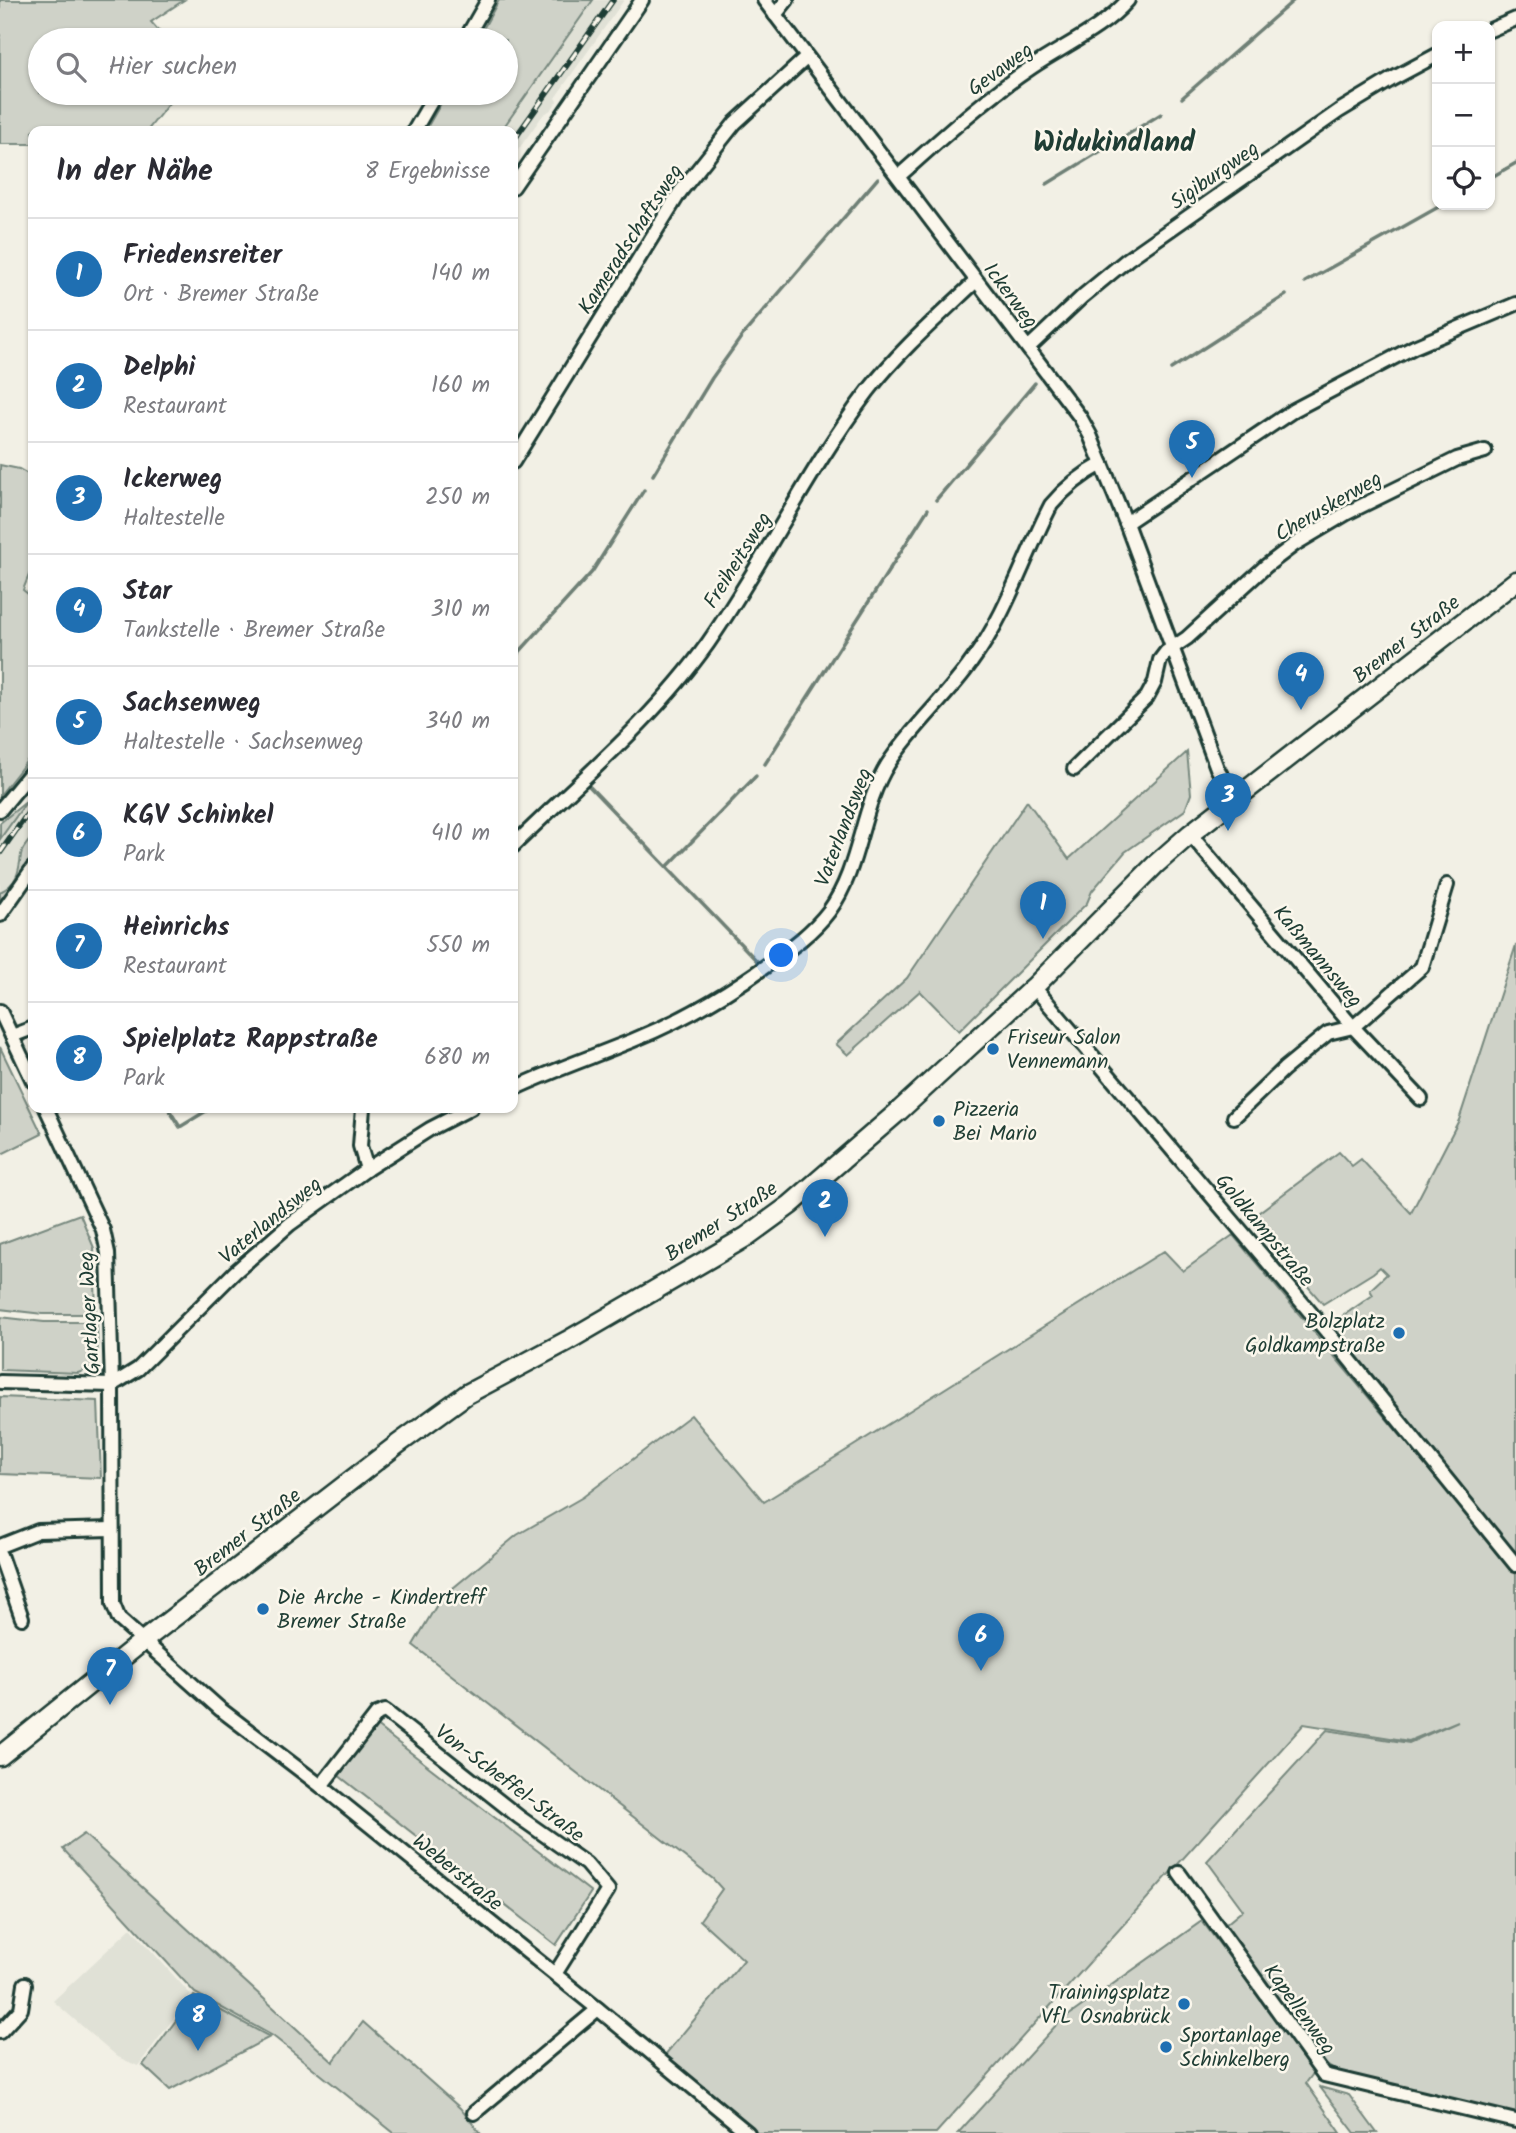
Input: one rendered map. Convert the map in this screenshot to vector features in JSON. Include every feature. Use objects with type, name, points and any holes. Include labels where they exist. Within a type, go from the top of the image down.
[{"type":"main road","name":"Bremer Straße","points":[[0,1756],[143,1641],[467,1394],[567,1341],[688,1271],[746,1237],[790,1205],[899,1111],[1034,987],[1148,872],[1190,834],[1516,581]]},
{"type":"street","points":[[472,28],[488,0]]},
{"type":"street","points":[[518,180],[642,0]]},
{"type":"street","name":"Ickerweg","points":[[764,0],[1080,417],[1126,523],[1217,768],[1236,799]]},
{"type":"street","points":[[775,15],[787,0]]},
{"type":"street","name":"Gevaweg","points":[[899,176],[990,98],[1031,68],[1111,17],[1128,0]]},
{"type":"street","points":[[1495,28],[1516,19]]},
{"type":"street","name":"Kameradschaftsweg","points":[[518,454],[680,192],[734,123],[806,58]]},
{"type":"street","name":"Sigiburgweg","points":[[1028,348],[1083,296],[1128,259],[1339,111],[1432,58]]},
{"type":"street","points":[[417,126],[429,105]]},
{"type":"street","name":"Freiheitsweg","points":[[518,841],[676,683],[715,632],[868,392],[924,327],[976,281]]},
{"type":"street","points":[[1126,523],[1294,410],[1415,347],[1516,304]]},
{"type":"street","name":"Cheruskerweg","points":[[1173,647],[1187,638],[1266,566],[1320,528],[1457,459],[1485,451]]},
{"type":"street","name":"Vaterlandsweg","points":[[518,1086],[639,1038],[681,1018],[759,971],[813,929],[829,911],[846,879],[876,788],[887,766],[984,644],[1010,595],[1051,505],[1082,474],[1102,464]]},
{"type":"street","points":[[1074,769],[1147,697],[1155,682],[1160,660],[1173,647]]},
{"type":"street","points":[[0,810],[28,776]]},
{"type":"street","name":"Kaßmannsweg","points":[[1190,834],[1353,1027],[1421,1099]]},
{"type":"street","points":[[0,915],[28,875]]},
{"type":"street","points":[[1234,1117],[1284,1069],[1328,1033],[1353,1027],[1422,967],[1447,885]]},
{"type":"street","name":"Goldkampstraße","points":[[1034,987],[1333,1339],[1516,1565]]},
{"type":"street","points":[[0,1011],[28,1070]]},
{"type":"street","points":[[12,1036],[28,1030]]},
{"type":"street","name":"Gartlager Weg","points":[[48,1113],[103,1230],[108,1253],[112,1385],[113,1604],[119,1619],[143,1641]]},
{"type":"street","points":[[363,1113],[360,1146],[366,1169]]},
{"type":"street","name":"Vaterlandsweg","points":[[112,1385],[138,1369],[234,1272],[289,1224],[366,1169],[461,1113]]},
{"type":"street","points":[[0,1382],[112,1385]]},
{"type":"street","points":[[0,1546],[38,1531],[112,1529]]},
{"type":"street","points":[[0,1555],[22,1618]]},
{"type":"street","name":"Weberstraße","points":[[143,1641],[220,1709],[321,1786],[598,2008],[748,2133]]},
{"type":"street","name":"Von-Scheffel-Straße","points":[[321,1786],[377,1714],[385,1711],[519,1817],[586,1864],[608,1890],[555,1974]]},
{"type":"street","name":"Kapellenweg","points":[[1179,1873],[1324,2075],[1516,2122]]},
{"type":"street","points":[[0,2032],[21,2009],[25,1984]]},
{"type":"street","points":[[474,2113],[598,2008]]},
{"type":"shaded area","points":[[0,0],[184,0],[151,22],[156,28],[28,28],[28,105],[167,105],[151,126],[28,126],[28,144],[0,144]]},
{"type":"shaded area","points":[[499,0],[593,0],[505,126],[428,126],[440,105],[518,105],[518,28],[484,28]]},
{"type":"shaded area","points":[[593,0],[624,0],[555,98],[557,101],[552,109],[543,115],[518,150],[518,126],[505,126]]},
{"type":"shaded area","points":[[0,465],[28,474],[28,578],[23,590],[28,594],[28,759],[0,795]]},
{"type":"shaded area","points":[[1187,752],[1191,794],[1185,810],[1125,852],[1092,891],[1087,903],[959,1031],[920,991],[848,1055],[836,1044],[907,978],[1027,801],[1069,859]]},
{"type":"shaded area","points":[[28,799],[28,843],[20,853],[20,871],[7,889],[0,892],[0,839]]},
{"type":"shaded area","points":[[27,801],[0,839],[0,823]]},
{"type":"shaded area","points":[[28,842],[28,866],[0,906],[0,892],[14,881],[22,850]]},
{"type":"shaded area","points":[[1516,945],[1516,1560],[1422,1444],[1334,1328],[1337,1320],[1373,1295],[1370,1290],[1387,1274],[1380,1267],[1323,1304],[1250,1219],[1339,1152],[1352,1166],[1361,1159],[1411,1213],[1459,1120]]},
{"type":"shaded area","points":[[0,1047],[28,1105],[28,1113],[32,1113],[42,1134],[0,1155]]},
{"type":"shaded area","points":[[80,1214],[94,1248],[96,1314],[43,1314],[0,1309],[0,1244]]},
{"type":"shaded area","points":[[1233,1235],[1516,1574],[1516,2114],[1348,2080],[1324,2063],[1225,1925],[1243,1910],[1207,1861],[1327,1730],[1409,1743],[1458,1721],[1409,1741],[1304,1724],[936,2133],[752,2133],[659,2062],[744,1960],[700,1920],[722,1889],[713,1879],[413,1645],[441,1598],[517,1535],[583,1497],[691,1415],[764,1502],[1164,1251],[1183,1271]]},
{"type":"shaded area","points":[[0,1317],[44,1322],[97,1322],[98,1366],[78,1373],[0,1370]]},
{"type":"shaded area","points":[[0,1397],[98,1401],[101,1478],[0,1474]]},
{"type":"shaded area","points":[[375,1725],[591,1892],[556,1945],[338,1775]]},
{"type":"shaded area","points":[[84,1834],[333,2062],[363,2022],[460,2108],[480,2133],[394,2133],[273,2036],[195,1993],[63,1849]]},
{"type":"shaded area","name":"Sportanlage Schinkelberg","points":[[1202,1921],[1315,2071],[1306,2083],[1341,2133],[958,2133],[1058,2023]]},
{"type":"shaded area","points":[[131,1928],[191,1995],[138,2066],[118,2057],[53,2001]]},
{"type":"shaded area","points":[[194,1996],[270,2037],[170,2090],[143,2065]]},
{"type":"shaded area","points":[[1320,2087],[1349,2095],[1377,2133],[1355,2133]]},
{"type":"waterway","points":[[1182,98],[1294,0]]},
{"type":"waterway","points":[[1047,184],[1161,114]]},
{"type":"waterway","points":[[1495,175],[1516,163]]},
{"type":"waterway","points":[[653,475],[712,378],[742,336],[878,178]]},
{"type":"waterway","points":[[1305,282],[1433,210]]},
{"type":"waterway","points":[[1171,369],[1286,295]]},
{"type":"waterway","points":[[936,500],[1035,383]]},
{"type":"waterway","points":[[518,653],[592,572],[644,490]]},
{"type":"waterway","points":[[765,764],[928,509]]},
{"type":"waterway","points":[[667,867],[756,776]]},
{"type":"waterway","points":[[589,786],[758,962]]},
{"type":"waterway","points":[[171,1113],[180,1127],[203,1113]]},
{"type":"railway","points":[[518,134],[613,0]]},
{"type":"railway","points":[[0,853],[28,813]]},
{"type":"place","name":"Sachsenweg","points":[[1192,478]]},
{"type":"place","name":"Star","points":[[1301,710]]},
{"type":"place","name":"Ickerweg","points":[[1228,831]]},
{"type":"place","name":"Friedensreiter","points":[[1043,939]]},
{"type":"place","name":"Friseur Salon Vennemann","points":[[993,1049]]},
{"type":"place","name":"Pizzeria Bei Mario","points":[[939,1121]]},
{"type":"place","name":"Delphi","points":[[825,1237]]},
{"type":"place","name":"Bolzplatz Goldkampstraße","points":[[1399,1333]]},
{"type":"place","name":"Die Arche - Kindertreff Bremer Straße","points":[[263,1609]]},
{"type":"place","name":"KGV Schinkel","points":[[981,1671]]},
{"type":"place","name":"Heinrichs","points":[[110,1705]]},
{"type":"place","name":"Trainingsplatz VfL Osnabrück","points":[[1184,2004]]},
{"type":"place","name":"Sportanlage Schinkelberg","points":[[1166,2047]]},
{"type":"place","name":"Spielplatz Rappstraße","points":[[198,2051]]},
{"type":"district","name":"Widukindland","points":[[1114,141]]}]
